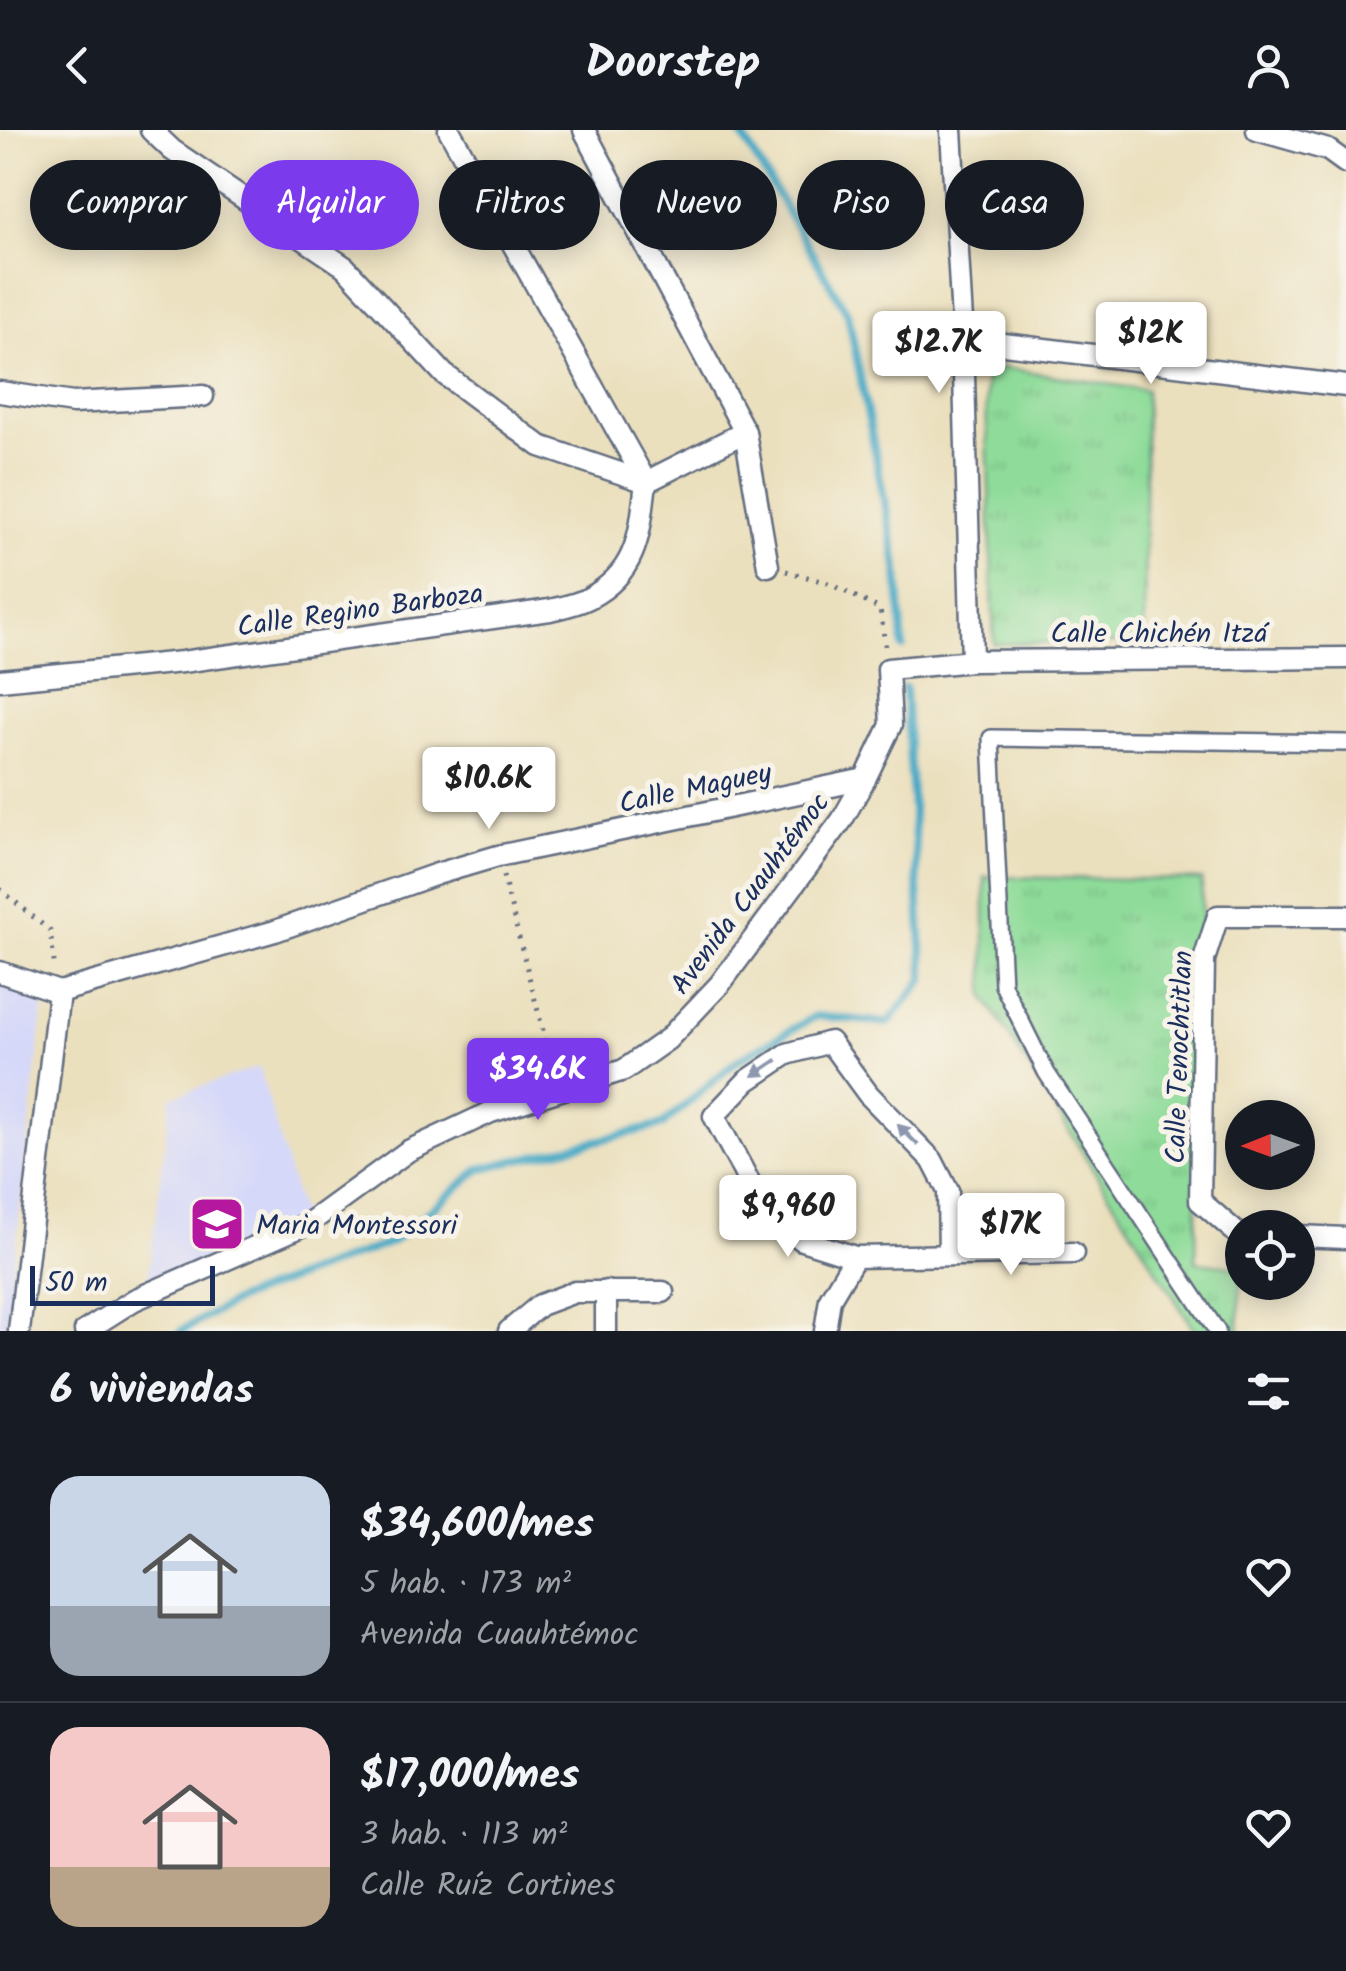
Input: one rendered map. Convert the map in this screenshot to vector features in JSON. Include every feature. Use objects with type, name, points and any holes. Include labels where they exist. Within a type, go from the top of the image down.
[{"type":"street","points":[[151,130],[172,150],[346,267],[444,374],[540,446],[646,482],[745,432]]},
{"type":"street","points":[[449,130],[646,482]]},
{"type":"street","points":[[584,130],[745,432],[768,566]]},
{"type":"street","points":[[866,779],[891,725],[888,669],[972,660],[952,130]]},
{"type":"street","points":[[1258,130],[1328,150],[1346,163]]},
{"type":"street","points":[[962,339],[1346,386]]},
{"type":"street","points":[[0,392],[73,402],[202,396]]},
{"type":"street","name":"Calle Regino Barboza","points":[[0,680],[201,659],[550,610],[588,599],[618,578],[639,541],[646,482]]},
{"type":"street","name":"Calle Chichén Itzá","points":[[972,660],[1346,658]]},
{"type":"street","points":[[1217,1331],[1046,1072],[1003,986],[991,738],[1346,743]]},
{"type":"street","name":"Calle Maguey","points":[[59,992],[276,931],[498,856],[866,779]]},
{"type":"street","name":"Avenida Cuauhtémoc","points":[[85,1331],[134,1300],[310,1222],[408,1151],[491,1112],[624,1070],[668,1039],[720,984],[842,820],[866,779]]},
{"type":"street","name":"Calle Tenochtitlan","points":[[1225,1223],[1200,1201],[1204,960],[1218,916],[1346,916]]},
{"type":"street","points":[[0,972],[59,992],[19,1331]]},
{"type":"street","points":[[949,1254],[948,1190],[932,1160],[868,1094],[830,1042],[787,1054],[747,1080],[714,1116],[762,1206],[802,1240],[855,1257],[1073,1253]]},
{"type":"street","points":[[1315,1237],[1346,1238]]},
{"type":"street","points":[[825,1331],[830,1299],[855,1257]]},
{"type":"street","points":[[509,1331],[540,1305],[575,1292],[663,1292]]},
{"type":"street","points":[[606,1292],[606,1331]]},
{"type":"path","points":[[768,566],[828,583],[880,608],[888,669]]},
{"type":"path","points":[[498,856],[559,1090]]},
{"type":"path","points":[[0,889],[50,931],[59,992]]},
{"type":"shaded area","points":[[0,980],[45,994],[6,1331],[0,1331]]},
{"type":"shaded area","points":[[259,1067],[302,1218],[147,1286],[171,1097]]},
{"type":"green space","points":[[985,365],[1146,390],[1144,643],[994,644]]},
{"type":"green space","points":[[985,877],[1202,880],[1196,1262],[1225,1265],[1225,1300],[1240,1300],[1239,1331],[1195,1331],[985,997]]},
{"type":"waterway","points":[[739,130],[848,314],[898,570],[903,647]]},
{"type":"waterway","points":[[181,1331],[239,1299],[392,1242],[480,1169],[662,1125],[738,1060],[816,1016],[888,1023],[924,979],[905,688]]},
{"type":"place","name":"Maria Montessori","points":[[217,1224]]}]
